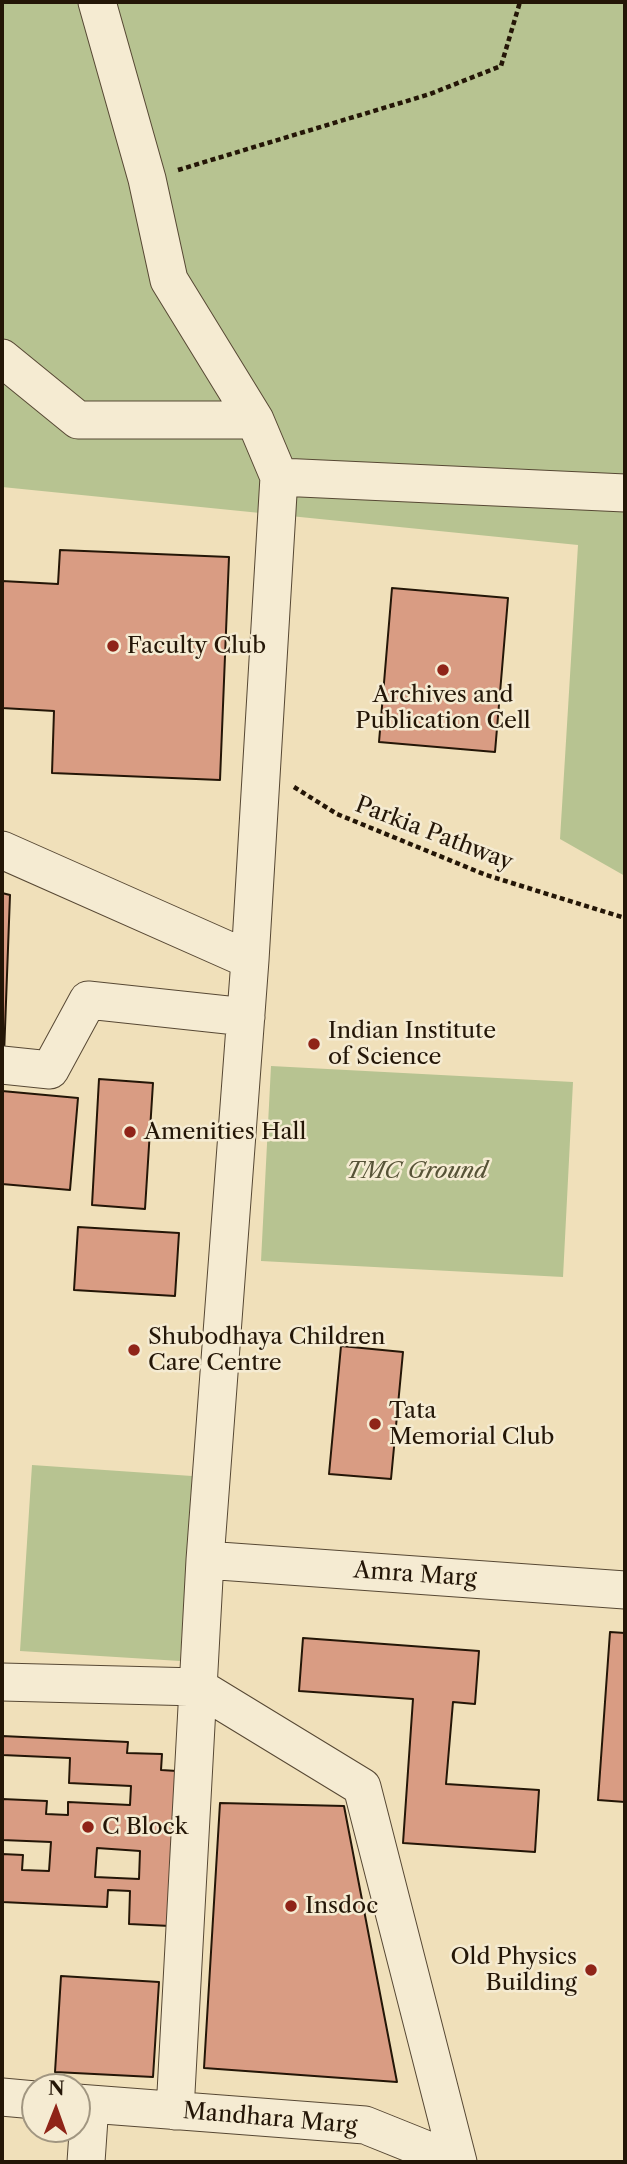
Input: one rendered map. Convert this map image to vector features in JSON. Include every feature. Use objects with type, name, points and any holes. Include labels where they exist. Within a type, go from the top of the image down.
[{"type":"lane","points":[[97,2],[147,179],[169,280],[255,421],[279,477],[250,960],[205,1560],[175,2111]]},
{"type":"lane","points":[[2,358],[78,420],[255,421]]},
{"type":"lane","points":[[279,477],[625,493]]},
{"type":"lane","points":[[2,850],[250,960]]},
{"type":"lane","points":[[2,1065],[50,1070],[88,1000],[246,1017]]},
{"type":"lane","name":"Amra Marg","points":[[205,1560],[625,1590]]},
{"type":"lane","points":[[2,1682],[198,1687],[362,1787],[458,2162]]},
{"type":"lane","points":[[2,2097],[21,2099]]},
{"type":"lane","name":"Mandhara Marg","points":[[91,2105],[365,2125],[458,2162]]},
{"type":"lane","points":[[85,2143],[86,2162]]},
{"type":"path","points":[[147,179],[430,94],[501,66],[520,2]]},
{"type":"path","name":"Parkia Pathway","points":[[261,765],[337,814],[486,875],[625,918]]},
{"type":"green space","points":[[2,2],[625,2],[625,876],[560,839],[578,545],[2,487]]},
{"type":"green space","name":"TMC Ground","points":[[271,1066],[573,1082],[563,1277],[261,1261]]},
{"type":"green space","points":[[32,1465],[192,1476],[180,1661],[20,1651]]},
{"type":"building","name":"Faculty Club","points":[[60,550],[229,557],[220,780],[52,773],[54,711],[2,708],[2,581],[58,584]]},
{"type":"building","name":"Archives and Publication Cell","points":[[392,588],[508,598],[495,752],[379,742]]},
{"type":"building","points":[[2,893],[10,895],[4,1055],[2,1055]]},
{"type":"building","points":[[99,1079],[153,1083],[145,1209],[92,1205]]},
{"type":"building","points":[[2,1091],[78,1098],[70,1190],[2,1184]]},
{"type":"building","points":[[78,1227],[179,1233],[175,1296],[74,1290]]},
{"type":"building","points":[[341,1346],[403,1352],[391,1479],[329,1474]]},
{"type":"building","points":[[610,1632],[625,1633],[625,1802],[598,1800]]},
{"type":"building","points":[[303,1638],[479,1651],[475,1704],[453,1702],[446,1784],[539,1790],[535,1852],[403,1843],[413,1699],[299,1691]]},
{"type":"building","name":"C Block","points":[[2,1736],[128,1742],[127,1753],[162,1754],[161,1770],[177,1771],[170,1926],[129,1924],[130,1891],[108,1890],[107,1907],[2,1902],[2,1854],[23,1855],[22,1870],[49,1871],[51,1842],[2,1840],[2,1799],[47,1801],[46,1814],[68,1815],[68,1802],[130,1805],[131,1786],[69,1783],[70,1758],[2,1755]],"holes":[[[97,1848],[140,1851],[139,1879],[95,1877]]]},
{"type":"building","points":[[220,1803],[344,1806],[397,2082],[204,2068]]},
{"type":"building","points":[[61,1976],[159,1982],[153,2077],[55,2072]]},
{"type":"place","name":"Faculty Club","points":[[113,646]]},
{"type":"place","name":"Archives and Publication Cell","points":[[443,670]]},
{"type":"place","name":"Indian Institute of Science","points":[[314,1044]]},
{"type":"place","name":"Amenities Hall","points":[[130,1132]]},
{"type":"place","name":"Shubodhaya Children Care Centre","points":[[134,1350]]},
{"type":"place","name":"Tata Memorial Club","points":[[375,1424]]},
{"type":"place","name":"C Block","points":[[88,1827]]},
{"type":"place","name":"Insdoc","points":[[291,1906]]},
{"type":"place","name":"Old Physics Building","points":[[591,1970]]}]
